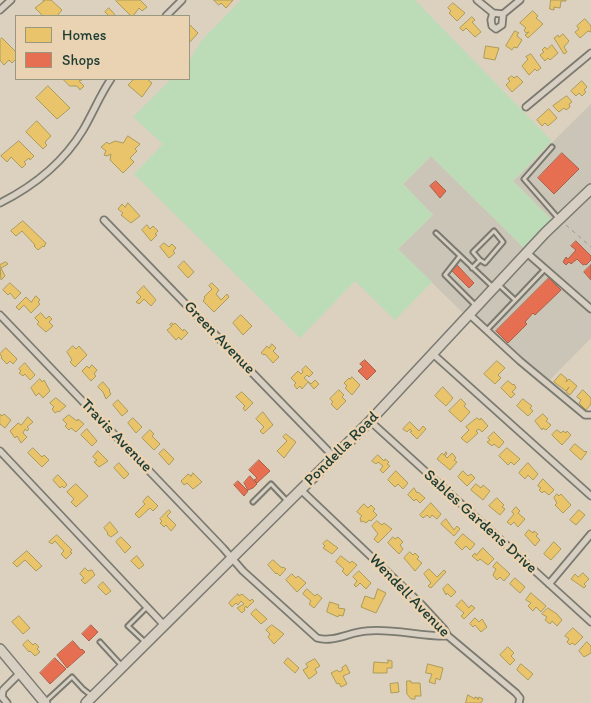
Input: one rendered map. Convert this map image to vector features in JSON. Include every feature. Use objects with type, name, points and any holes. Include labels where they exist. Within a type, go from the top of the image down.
[{"type":"main road","name":"Pondella Road","points":[[89,700],[370,422],[527,253],[591,189]]},
{"type":"main road","points":[[0,649],[45,703]]},
{"type":"street","points":[[0,10],[11,0]]},
{"type":"street","points":[[167,15],[182,0]]},
{"type":"street","points":[[477,0],[492,14],[503,14],[520,0]]},
{"type":"street","points":[[492,14],[492,26],[496,29],[502,25],[503,14]]},
{"type":"street","points":[[526,107],[591,53]]},
{"type":"street","points":[[0,203],[37,181],[65,155],[81,132],[110,80]]},
{"type":"street","name":"Green Avenue","points":[[104,220],[334,457]]},
{"type":"street","points":[[527,253],[591,309]]},
{"type":"street","name":"Travis Avenue","points":[[0,315],[243,571],[317,638],[324,640],[375,630],[408,632],[435,637],[448,636]]},
{"type":"street","points":[[470,315],[520,361],[585,414],[591,415]]},
{"type":"street","points":[[434,354],[591,496]]},
{"type":"street","name":"Sables Gardens Drive","points":[[370,422],[591,622]]},
{"type":"street","points":[[0,451],[164,625]]},
{"type":"street","name":"Wendell Avenue","points":[[301,490],[415,598],[444,629],[448,636],[516,693],[520,701]]},
{"type":"street","points":[[548,584],[591,534]]},
{"type":"street","points":[[6,703],[2,697],[3,690],[20,673]]},
{"type":"lane","points":[[552,147],[524,179],[559,220]]},
{"type":"lane","points":[[494,231],[504,242],[485,263],[480,260],[473,252],[494,231]]},
{"type":"lane","points":[[436,233],[472,268],[515,300]]},
{"type":"lane","points":[[460,256],[445,275],[477,307]]},
{"type":"lane","points":[[472,268],[480,260]]},
{"type":"lane","points":[[486,330],[545,269]]},
{"type":"lane","points":[[253,502],[271,484],[289,502]]},
{"type":"lane","points":[[146,644],[128,626],[147,606]]},
{"type":"lane","points":[[100,642],[123,666]]},
{"type":"lane","points":[[45,703],[72,678],[83,689],[89,700]]},
{"type":"path","points":[[559,220],[591,248]]},
{"type":"shaded area","points":[[591,104],[591,184],[553,221],[513,181]]},
{"type":"shaded area","points":[[431,156],[525,249],[465,315],[398,249],[433,215],[403,184]]},
{"type":"shaded area","points":[[591,194],[591,338],[543,387],[470,320],[548,236]]},
{"type":"green space","points":[[241,0],[415,0],[552,141],[513,181],[553,221],[525,249],[431,156],[403,184],[433,215],[398,249],[432,282],[395,320],[355,281],[300,338],[134,174],[163,144],[133,117],[170,80],[190,80],[190,59],[201,41]]},
{"type":"building: Homes","points":[[51,0],[62,10],[58,15],[42,15],[35,8],[44,1]]},
{"type":"building: Homes","points":[[140,0],[147,7],[142,11],[139,8],[134,15],[130,15],[116,1]]},
{"type":"building: Homes","points":[[214,0],[233,0],[226,8]]},
{"type":"building: Homes","points":[[551,0],[566,1],[561,1],[560,8],[554,7],[554,10],[550,9]]},
{"type":"building: Homes","points":[[453,3],[465,13],[457,21],[449,13],[451,11],[448,8]]},
{"type":"building: Homes","points":[[109,8],[115,15],[108,15],[105,12]]},
{"type":"building: Homes","points":[[533,11],[538,16],[536,18],[543,24],[528,38],[525,35],[529,32],[526,33],[524,30],[526,28],[520,23]]},
{"type":"building: Homes","points":[[472,17],[475,20],[472,22],[481,32],[475,37],[466,28],[463,31],[460,28]]},
{"type":"building: Homes","points":[[585,19],[591,26],[591,32],[588,31],[580,38],[575,32],[579,29],[577,26]]},
{"type":"building: Homes","points":[[190,25],[198,33],[190,42]]},
{"type":"building: Homes","points":[[515,31],[519,33],[517,35],[522,40],[517,48],[514,47],[512,50],[506,46]]},
{"type":"building: Homes","points":[[563,34],[569,41],[564,47],[567,52],[564,54],[554,38]]},
{"type":"building: Homes","points":[[2,38],[15,51],[15,60],[12,63],[9,60],[4,65],[0,60],[0,40]]},
{"type":"building: Homes","points":[[552,45],[558,53],[550,60],[548,58],[545,61],[540,55],[544,52],[542,50]]},
{"type":"building: Homes","points":[[486,46],[499,48],[495,60],[484,58]]},
{"type":"building: Homes","points":[[531,54],[541,68],[537,71],[535,69],[529,75],[522,66],[528,59],[526,57]]},
{"type":"building: Homes","points":[[512,76],[514,78],[517,76],[523,82],[512,92],[506,85],[510,81],[508,79]]},
{"type":"building: Homes","points":[[64,80],[82,80],[79,81],[84,86],[80,90],[77,86],[70,86]]},
{"type":"building: Homes","points":[[133,80],[148,80],[152,83],[142,97],[128,85]]},
{"type":"building: Homes","points":[[582,81],[587,87],[584,90],[586,92],[582,96],[579,93],[576,96],[571,91]]},
{"type":"building: Homes","points":[[48,86],[70,108],[57,119],[36,98]]},
{"type":"building: Homes","points":[[567,96],[572,102],[569,104],[570,107],[566,110],[564,108],[559,112],[553,106]]},
{"type":"building: Homes","points":[[549,109],[557,118],[548,126],[545,123],[542,126],[537,120]]},
{"type":"building: Homes","points":[[37,121],[51,136],[46,141],[47,145],[43,149],[26,132]]},
{"type":"building: Homes","points":[[128,136],[140,144],[135,149],[137,151],[130,158],[134,162],[123,173],[110,160],[111,154],[104,155],[106,151],[101,147],[107,142],[109,144],[115,141],[123,143]]},
{"type":"building: Homes","points":[[19,141],[34,156],[24,162],[26,164],[22,168],[11,157],[7,162],[1,156]]},
{"type":"building: Homes","points":[[128,203],[140,216],[131,223],[121,215],[123,213],[118,209],[122,204],[125,207]]},
{"type":"building: Homes","points":[[23,221],[46,243],[44,247],[38,250],[22,231],[16,236],[11,231]]},
{"type":"building: Homes","points":[[147,225],[150,229],[153,226],[158,231],[151,241],[142,230]]},
{"type":"building: Homes","points":[[164,243],[169,247],[172,244],[176,248],[173,251],[175,253],[169,258],[160,247]]},
{"type":"building: Homes","points":[[184,261],[194,272],[188,278],[178,267]]},
{"type":"building: Homes","points":[[6,262],[8,264],[1,268],[5,276],[1,280],[0,265]]},
{"type":"building: Homes","points":[[10,283],[21,293],[15,299],[10,293],[8,295],[3,290]]},
{"type":"building: Homes","points":[[212,283],[219,290],[216,294],[221,300],[227,294],[229,297],[214,312],[203,301],[204,297],[212,289],[209,286]]},
{"type":"building: Homes","points":[[144,286],[156,300],[151,306],[144,299],[139,304],[136,302],[141,297],[137,293]]},
{"type":"building: Homes","points":[[36,296],[40,300],[38,302],[40,304],[31,313],[24,305],[19,310],[16,307],[26,297],[31,302]]},
{"type":"building: Homes","points":[[41,313],[46,319],[49,316],[52,319],[49,322],[53,326],[46,332],[37,324],[39,322],[35,318]]},
{"type":"building: Homes","points":[[241,315],[252,326],[243,335],[233,323]]},
{"type":"building: Homes","points":[[172,323],[173,325],[175,323],[188,333],[181,340],[179,337],[176,340],[167,330],[172,326],[170,325]]},
{"type":"building: Homes","points":[[272,344],[276,348],[273,351],[279,357],[273,363],[265,354],[261,353],[267,346],[269,348]]},
{"type":"building: Homes","points":[[73,346],[76,349],[79,346],[87,355],[75,367],[70,362],[72,360],[67,352]]},
{"type":"building: Homes","points":[[6,348],[17,359],[13,364],[10,361],[7,364],[1,358],[0,354]]},
{"type":"building: Homes","points":[[497,361],[505,368],[498,375],[501,378],[495,384],[484,374]]},
{"type":"building: Homes","points":[[25,363],[35,375],[30,380],[25,374],[23,376],[19,373],[21,371],[19,369]]},
{"type":"building: Homes","points":[[92,365],[97,370],[94,374],[96,376],[91,381],[82,371],[87,366],[89,368]]},
{"type":"building: Homes","points":[[306,366],[313,373],[309,377],[307,375],[304,378],[311,384],[315,380],[319,384],[314,389],[308,382],[302,389],[300,386],[297,389],[294,385],[296,383],[291,378],[298,371],[301,374]]},
{"type":"building: Homes","points":[[561,374],[567,379],[566,382],[569,379],[577,386],[570,395],[566,392],[569,387],[566,391],[554,382]]},
{"type":"building: Homes","points":[[352,377],[360,385],[352,395],[345,388],[347,386],[344,383]]},
{"type":"building: Homes","points":[[40,379],[42,382],[44,380],[50,391],[43,398],[39,393],[36,396],[31,388]]},
{"type":"building: Homes","points":[[508,381],[514,384],[516,388],[512,392],[515,394],[511,398],[501,388]]},
{"type":"building: Homes","points":[[103,382],[111,394],[106,399],[98,387]]},
{"type":"building: Homes","points":[[443,387],[453,398],[446,406],[435,396]]},
{"type":"building: Homes","points":[[339,390],[344,395],[342,397],[346,401],[337,410],[331,404],[333,402],[330,399]]},
{"type":"building: Homes","points":[[583,390],[591,398],[591,404],[586,410],[579,403],[581,400],[577,397]]},
{"type":"building: Homes","points":[[242,392],[253,403],[245,411],[243,408],[245,406],[236,397]]},
{"type":"building: Homes","points":[[56,398],[66,406],[55,413],[52,409],[54,407],[50,403]]},
{"type":"building: Homes","points":[[461,399],[466,404],[464,406],[470,412],[461,422],[449,411]]},
{"type":"building: Homes","points":[[523,399],[532,406],[530,408],[533,411],[528,416],[517,406]]},
{"type":"building: Homes","points":[[118,400],[128,411],[122,416],[113,405]]},
{"type":"building: Homes","points":[[263,412],[273,425],[263,434],[260,431],[264,427],[256,419]]},
{"type":"building: Homes","points":[[0,414],[2,416],[4,414],[11,420],[5,428],[0,424]]},
{"type":"building: Homes","points":[[543,414],[548,419],[546,421],[551,425],[546,430],[543,428],[542,430],[535,421]]},
{"type":"building: Homes","points":[[69,415],[84,424],[76,432],[71,428],[69,430],[65,426],[67,424],[63,420]]},
{"type":"building: Homes","points":[[28,417],[33,422],[27,427],[29,429],[27,431],[25,429],[23,433],[27,437],[21,443],[17,436],[15,438],[10,431],[18,423],[21,425]]},
{"type":"building: Homes","points":[[133,418],[142,427],[136,433],[128,423]]},
{"type":"building: Homes","points":[[477,418],[480,420],[481,418],[488,426],[482,432],[479,429],[476,431],[478,433],[467,443],[461,438],[469,430],[466,427]]},
{"type":"building: Homes","points":[[410,422],[419,431],[423,426],[426,429],[417,439],[410,432],[412,431],[410,429],[407,432],[403,429]]},
{"type":"building: Homes","points":[[87,429],[97,441],[92,446],[81,435]]},
{"type":"building: Homes","points":[[150,430],[154,434],[152,436],[160,444],[154,450],[142,438]]},
{"type":"building: Homes","points":[[557,430],[561,433],[563,431],[566,433],[567,431],[571,435],[562,445],[552,435]]},
{"type":"building: Homes","points":[[494,432],[504,442],[499,448],[487,442]]},
{"type":"building: Homes","points":[[286,434],[296,442],[284,458],[277,451],[287,441],[283,437]]},
{"type":"building: Homes","points":[[575,444],[587,452],[581,460],[570,450]]},
{"type":"building: Homes","points":[[33,448],[42,457],[44,455],[49,460],[42,467],[28,453]]},
{"type":"building: Homes","points":[[507,448],[520,459],[514,465],[511,462],[508,465],[499,456]]},
{"type":"building: Homes","points":[[164,449],[174,459],[169,465],[159,454]]},
{"type":"building: Homes","points":[[98,451],[108,461],[99,467],[94,462],[97,460],[93,457]]},
{"type":"building: Homes","points":[[446,452],[445,456],[447,458],[452,453],[456,458],[454,460],[457,462],[450,470],[437,459],[442,453],[444,455]]},
{"type":"building: Homes","points":[[378,455],[384,461],[385,459],[389,462],[387,464],[390,466],[383,473],[380,470],[383,466],[378,462],[376,464],[372,461]]},
{"type":"building: Homes","points":[[119,463],[129,474],[124,479],[114,468]]},
{"type":"building: Homes","points":[[528,463],[538,474],[533,480],[528,475],[525,479],[519,473]]},
{"type":"building: Homes","points":[[396,471],[408,483],[403,489],[398,484],[395,487],[388,480]]},
{"type":"building: Homes","points":[[463,471],[468,476],[471,474],[475,478],[467,486],[458,477]]},
{"type":"building: Homes","points":[[193,473],[202,482],[193,489],[187,483],[184,485],[181,481],[188,474],[191,476]]},
{"type":"building: Homes","points":[[58,475],[67,485],[64,488],[62,486],[60,488],[53,480]]},
{"type":"building: Homes","points":[[543,479],[554,490],[549,495],[539,490],[541,488],[538,486]]},
{"type":"building: Homes","points":[[76,484],[88,496],[76,507],[71,502],[74,499],[67,492]]},
{"type":"building: Homes","points":[[476,484],[481,488],[483,485],[490,491],[483,500],[471,490]]},
{"type":"building: Homes","points":[[414,488],[417,493],[425,498],[420,503],[416,499],[414,501],[408,495]]},
{"type":"building: Homes","points":[[557,494],[559,496],[561,494],[571,505],[563,513],[555,505],[557,503],[554,498]]},
{"type":"building: Homes","points":[[148,496],[158,506],[153,511],[150,508],[139,518],[135,514],[145,504],[143,502]]},
{"type":"building: Homes","points":[[497,498],[504,505],[502,507],[505,509],[500,515],[489,506]]},
{"type":"building: Homes","points":[[431,503],[441,514],[437,519],[432,515],[430,518],[427,515],[423,518],[420,515]]},
{"type":"building: Homes","points":[[364,504],[368,508],[371,505],[377,515],[366,523],[361,522],[360,518],[362,516],[357,512]]},
{"type":"building: Homes","points":[[516,507],[520,511],[518,513],[525,519],[518,527],[514,522],[511,525],[507,522],[514,514],[512,512]]},
{"type":"building: Homes","points":[[169,510],[171,512],[167,516],[176,525],[171,531],[166,525],[164,527],[160,523],[162,521],[160,519]]},
{"type":"building: Homes","points":[[579,510],[585,515],[576,525],[570,520]]},
{"type":"building: Homes","points":[[446,519],[454,530],[457,526],[460,529],[454,536],[441,524]]},
{"type":"building: Homes","points":[[377,521],[382,525],[384,523],[392,529],[378,543],[374,539],[378,534],[372,526]]},
{"type":"building: Homes","points":[[110,522],[118,532],[111,537],[104,528]]},
{"type":"building: Homes","points":[[529,530],[538,534],[536,536],[540,540],[535,546],[525,535]]},
{"type":"building: Homes","points":[[463,534],[475,544],[470,550],[466,546],[462,550],[455,543]]},
{"type":"building: Homes","points":[[57,535],[72,550],[70,552],[72,553],[66,559],[61,554],[64,551],[55,541],[52,544],[49,542]]},
{"type":"building: Homes","points":[[121,537],[131,547],[125,553],[116,542]]},
{"type":"building: Homes","points":[[393,537],[395,539],[398,537],[403,542],[400,545],[403,549],[399,554],[388,543]]},
{"type":"building: Homes","points":[[327,540],[338,548],[332,554],[323,548],[325,546],[323,544]]},
{"type":"building: Homes","points":[[554,542],[561,549],[551,560],[544,554]]},
{"type":"building: Homes","points":[[483,548],[494,559],[488,565],[472,556],[475,553],[476,555]]},
{"type":"building: Homes","points":[[27,551],[42,566],[36,571],[25,560],[17,567],[13,563]]},
{"type":"building: Homes","points":[[410,552],[413,555],[415,553],[419,557],[417,559],[422,563],[415,571],[404,558]]},
{"type":"building: Homes","points":[[137,556],[144,565],[139,569],[131,561]]},
{"type":"building: Homes","points":[[341,556],[350,563],[352,561],[357,565],[347,576],[342,571],[344,569],[336,562]]},
{"type":"building: Homes","points":[[273,560],[286,569],[280,576],[268,565]]},
{"type":"building: Homes","points":[[497,562],[510,574],[504,581],[500,577],[497,580],[493,575],[496,569],[493,567]]},
{"type":"building: Homes","points":[[85,568],[88,571],[92,570],[95,575],[85,584],[81,580],[84,578],[80,574]]},
{"type":"building: Homes","points":[[429,569],[437,577],[444,570],[446,572],[431,588],[428,586],[431,583],[424,574]]},
{"type":"building: Homes","points":[[359,571],[371,583],[366,589],[360,583],[356,587],[354,585],[357,581],[353,577]]},
{"type":"building: Homes","points":[[583,573],[589,579],[584,584],[586,586],[584,588],[571,579],[575,574],[578,577]]},
{"type":"building: Homes","points":[[292,574],[296,578],[298,576],[306,583],[297,592],[286,580]]},
{"type":"building: Homes","points":[[515,578],[525,587],[520,593],[510,584]]},
{"type":"building: Homes","points":[[103,582],[111,591],[106,595],[98,587]]},
{"type":"building: Homes","points":[[448,584],[456,592],[451,597],[447,593],[446,595],[443,589]]},
{"type":"building: Homes","points":[[307,589],[315,596],[317,594],[322,598],[314,608],[309,604],[311,601],[303,594]]},
{"type":"building: Homes","points":[[378,589],[386,593],[376,613],[361,607],[365,596],[374,599]]},
{"type":"building: Homes","points":[[531,593],[546,606],[541,612],[536,607],[533,611],[528,606],[531,603],[526,600]]},
{"type":"building: Homes","points":[[238,594],[239,596],[242,594],[250,601],[252,599],[254,601],[247,608],[246,606],[244,608],[245,610],[242,613],[237,608],[244,604],[241,601],[238,605],[236,603],[232,607],[229,603]]},
{"type":"building: Homes","points":[[462,600],[469,608],[471,605],[475,608],[464,619],[461,616],[464,613],[456,606]]},
{"type":"building: Homes","points":[[330,602],[339,605],[338,608],[345,609],[343,616],[339,615],[338,617],[327,612]]},
{"type":"building: Homes","points":[[548,608],[562,620],[557,626],[552,621],[550,624],[545,620],[547,617],[542,614]]},
{"type":"building: Homes","points":[[256,609],[267,619],[261,624],[251,614]]},
{"type":"building: Homes","points":[[19,616],[30,628],[23,634],[12,622]]},
{"type":"building: Homes","points":[[475,618],[479,622],[482,619],[487,627],[481,632],[475,625],[473,627],[470,624]]},
{"type":"building: Homes","points":[[272,625],[284,634],[274,644],[268,637],[270,634],[266,630]]},
{"type":"building: Homes","points":[[573,628],[583,637],[575,645],[572,643],[570,645],[567,642],[569,639],[565,636]]},
{"type":"building: Homes","points":[[28,640],[33,645],[35,643],[39,647],[37,649],[40,652],[35,656],[23,645]]},
{"type":"building: Homes","points":[[587,642],[591,646],[591,653],[584,657],[579,651]]},
{"type":"building: Homes","points":[[508,647],[514,653],[511,656],[515,660],[510,665],[500,655]]},
{"type":"building: Homes","points":[[288,658],[299,668],[295,673],[284,663]]},
{"type":"building: Homes","points":[[315,659],[320,666],[315,669],[317,673],[309,679],[303,670],[308,667],[306,664]]},
{"type":"building: Homes","points":[[388,660],[392,661],[392,668],[387,668],[387,673],[373,673],[374,662],[388,663]]},
{"type":"building: Homes","points":[[428,664],[443,668],[440,680],[436,678],[435,684],[429,682],[432,674],[426,673]]},
{"type":"building: Homes","points":[[521,664],[533,674],[528,680],[517,670]]},
{"type":"building: Homes","points":[[346,665],[350,673],[343,676],[347,684],[341,687],[339,683],[337,684],[331,673],[343,670],[342,668]]},
{"type":"building: Homes","points":[[407,681],[420,683],[421,696],[415,696],[415,699],[411,699],[407,694]]},
{"type":"building: Homes","points":[[398,683],[399,692],[391,693],[390,684]]},
{"type":"building: Homes","points":[[468,695],[475,699],[475,697],[478,698],[478,700],[479,697],[483,699],[481,703],[466,703]]},
{"type":"building: Shops","points":[[562,153],[579,169],[554,194],[538,178]]},
{"type":"building: Shops","points":[[436,181],[446,191],[440,198],[430,186]]},
{"type":"building: Shops","points":[[576,241],[591,256],[591,260],[586,265],[583,265],[577,259],[571,264],[569,262],[566,265],[563,262],[566,257],[568,259],[576,250],[571,246]]},
{"type":"building: Shops","points":[[457,265],[474,283],[469,288],[451,270]]},
{"type":"building: Shops","points":[[591,265],[591,280],[584,272]]},
{"type":"building: Shops","points":[[549,278],[561,290],[535,315],[533,313],[525,322],[527,324],[508,343],[496,331]]},
{"type":"building: Shops","points":[[365,360],[376,371],[367,380],[358,371],[363,367],[360,364]]},
{"type":"building: Shops","points":[[259,460],[270,471],[257,483],[254,480],[257,478],[249,470]]},
{"type":"building: Shops","points":[[250,476],[257,484],[248,490],[244,483]]},
{"type":"building: Shops","points":[[238,481],[248,491],[244,496],[234,485]]},
{"type":"building: Shops","points":[[91,625],[98,632],[89,641],[82,634]]},
{"type":"building: Shops","points":[[73,641],[85,652],[67,668],[57,655]]},
{"type":"building: Shops","points":[[55,658],[66,669],[50,684],[40,673]]}]
